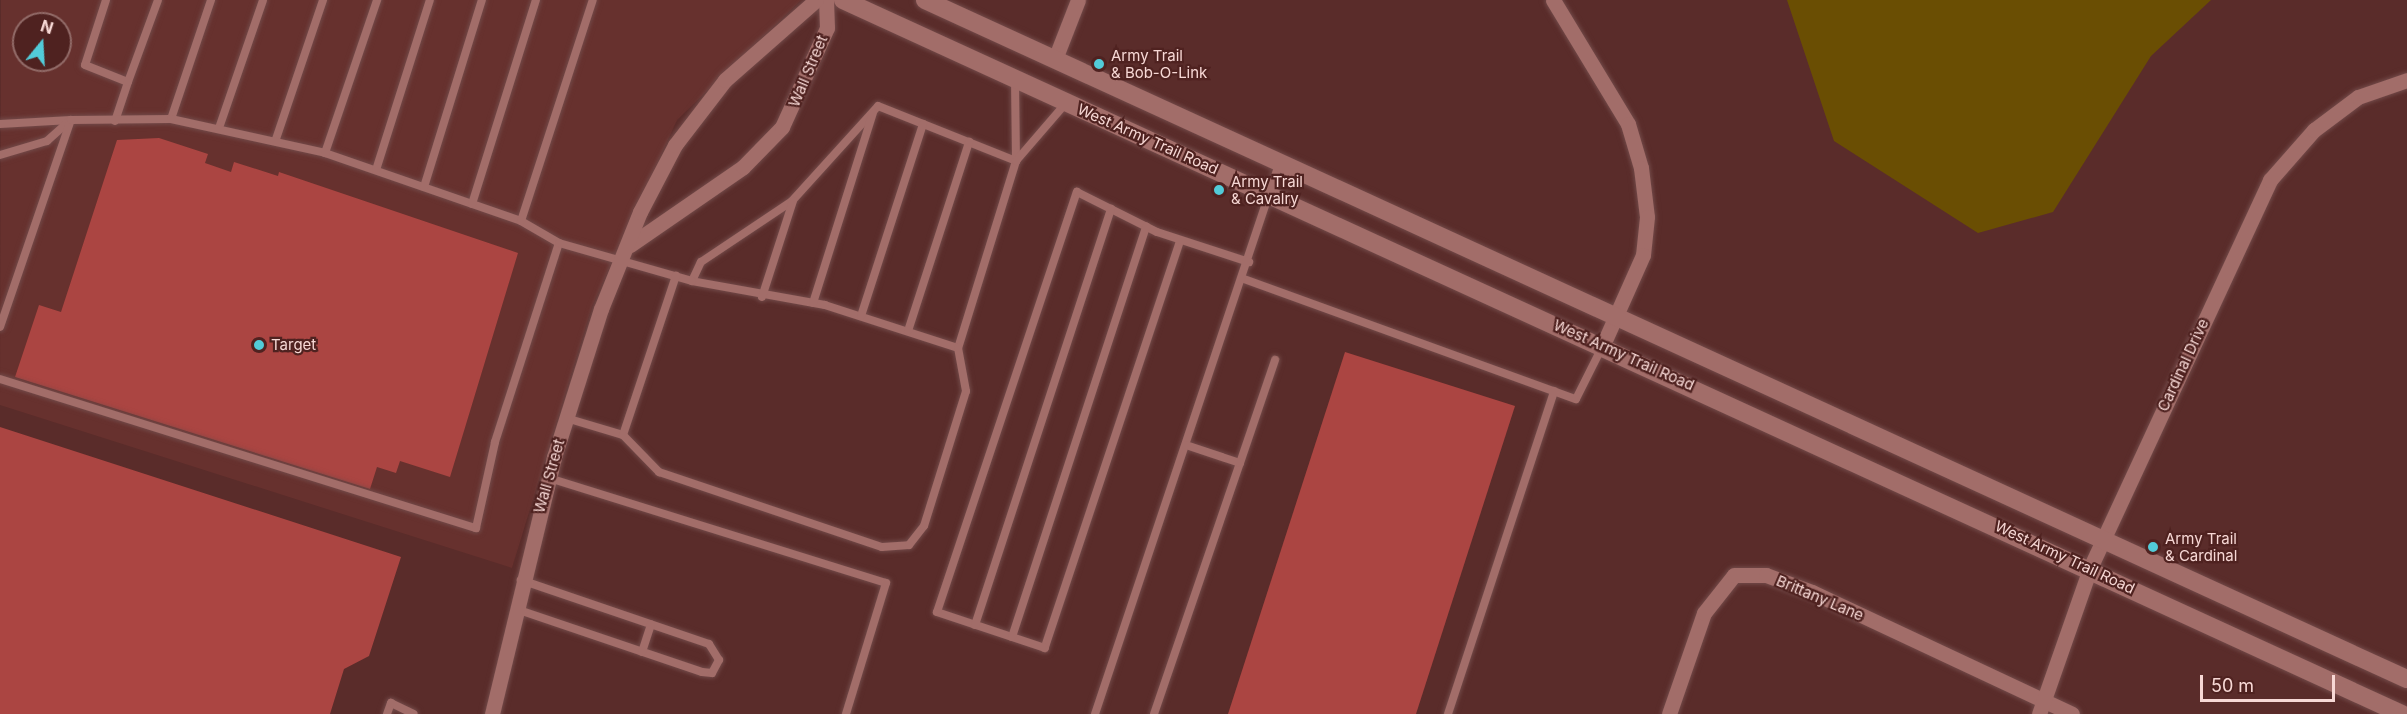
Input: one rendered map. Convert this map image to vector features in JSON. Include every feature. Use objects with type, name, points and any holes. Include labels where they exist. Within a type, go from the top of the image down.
[{"type":"main road","name":"West Army Trail Road","points":[[843,0],[2090,568],[2402,714]]},
{"type":"main road","name":"West Army Trail Road","points":[[925,0],[2407,679]]},
{"type":"street","name":"Wall Street","points":[[492,714],[521,580],[548,478],[566,418],[640,212],[675,145],[725,80],[816,0]]},
{"type":"street","name":"Wall Street","points":[[627,251],[743,167],[782,127],[827,28],[826,0]]},
{"type":"street","points":[[1055,59],[1078,0]]},
{"type":"street","points":[[1553,0],[1628,124],[1641,168],[1647,217],[1642,255],[1603,345]]},
{"type":"street","name":"Cardinal Drive","points":[[2042,707],[2090,568],[2270,180],[2314,130],[2358,97],[2407,80]]},
{"type":"street","name":"Brittany Lane","points":[[1669,714],[1704,613],[1734,574],[1766,575],[1790,583],[2042,707]]},
{"type":"street","points":[[2042,707],[2072,714]]},
{"type":"lane","points":[[106,0],[86,65],[128,82]]},
{"type":"lane","points":[[115,121],[158,0]]},
{"type":"lane","points":[[171,119],[211,0]]},
{"type":"lane","points":[[219,128],[263,0]]},
{"type":"lane","points":[[276,139],[323,0]]},
{"type":"lane","points":[[325,153],[377,0]]},
{"type":"lane","points":[[376,170],[430,0]]},
{"type":"lane","points":[[424,188],[482,0]]},
{"type":"lane","points":[[472,204],[536,0]]},
{"type":"lane","points":[[521,221],[592,0]]},
{"type":"lane","points":[[566,418],[623,435],[659,472],[882,547],[909,545],[924,526],[966,391],[958,348],[1016,161],[1015,79]]},
{"type":"lane","points":[[1016,161],[1067,102]]},
{"type":"lane","points":[[692,281],[701,262],[793,200],[878,106],[1016,161]]},
{"type":"lane","points":[[813,303],[874,110]]},
{"type":"lane","points":[[0,124],[70,120],[171,119],[276,139],[376,170],[521,221],[559,243],[627,251],[676,276],[692,281],[762,297],[813,303],[861,316],[958,348]]},
{"type":"lane","points":[[0,155],[47,141],[70,120]]},
{"type":"lane","points":[[0,327],[70,120]]},
{"type":"lane","points":[[861,316],[923,123]]},
{"type":"lane","points":[[908,332],[969,142]]},
{"type":"lane","points":[[1095,714],[1244,279],[1280,163]]},
{"type":"lane","points":[[1180,241],[1045,648],[937,612],[1077,192],[1180,241],[1249,262]]},
{"type":"lane","points":[[762,297],[793,200]]},
{"type":"lane","points":[[975,625],[1111,209]]},
{"type":"lane","points":[[1012,638],[1146,226]]},
{"type":"lane","points":[[0,379],[476,528],[495,442],[559,243]]},
{"type":"lane","points":[[623,435],[676,276]]},
{"type":"lane","points":[[1244,279],[1576,399],[1603,345]]},
{"type":"lane","points":[[1154,714],[1275,360]]},
{"type":"lane","points":[[1448,714],[1554,391]]},
{"type":"lane","points":[[1186,446],[1240,463]]},
{"type":"lane","points":[[548,478],[886,583],[846,714]]},
{"type":"lane","points":[[515,609],[702,672],[712,673],[719,660],[709,644],[521,580]]},
{"type":"lane","points":[[642,652],[651,624]]},
{"type":"lane","points":[[387,714],[390,703],[414,714]]},
{"type":"shaded area","points":[[1,0],[801,0],[677,120],[592,306],[512,568],[0,405]]},
{"type":"shaded area","points":[[1787,0],[2211,0],[2151,56],[2053,212],[1978,233],[1834,141]]},
{"type":"building","name":"Target","points":[[159,138],[208,154],[205,163],[231,172],[234,162],[278,176],[279,172],[518,253],[450,477],[400,461],[396,473],[377,467],[370,489],[15,377],[39,305],[61,312],[117,140]]},
{"type":"building","points":[[1345,352],[1515,406],[1416,714],[1228,714]]},
{"type":"building","points":[[0,427],[401,557],[369,656],[344,669],[330,714],[0,714]]},
{"type":"place","name":"Army Trail & Bob-O-Link","points":[[1099,64]]},
{"type":"place","name":"Army Trail & Cavalry","points":[[1219,190]]},
{"type":"place","name":"Target","points":[[259,345]]},
{"type":"place","name":"Army Trail & Cardinal","points":[[2153,547]]}]
